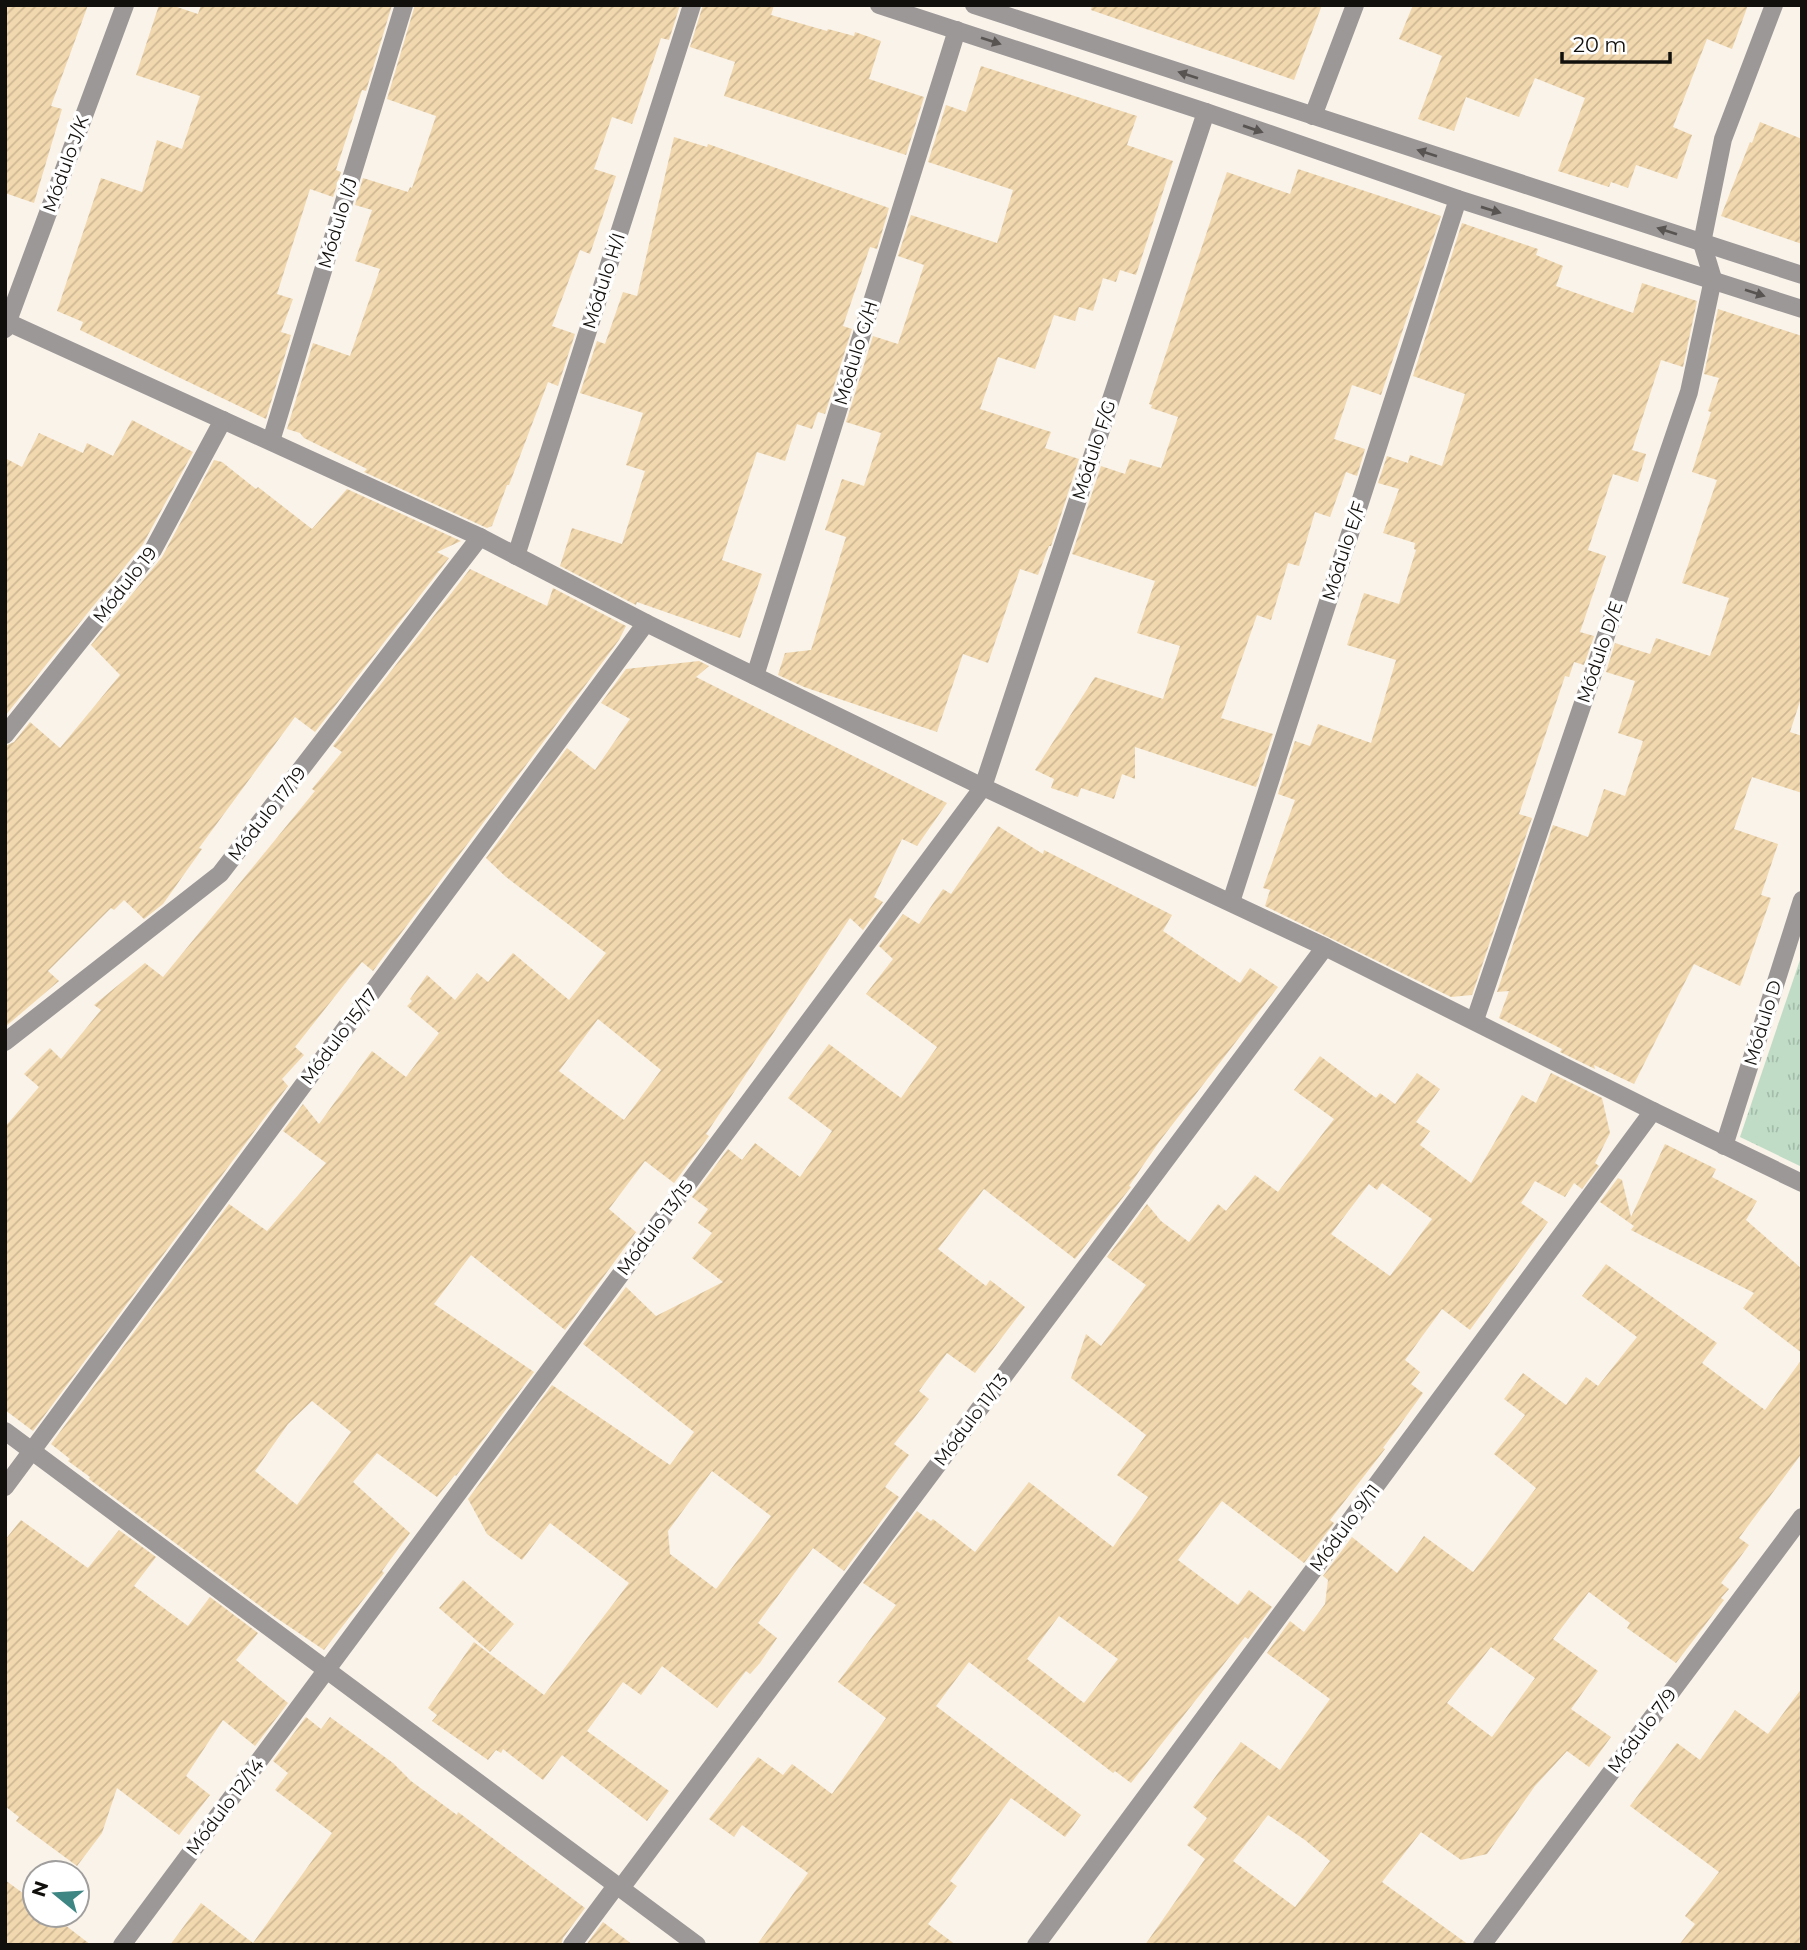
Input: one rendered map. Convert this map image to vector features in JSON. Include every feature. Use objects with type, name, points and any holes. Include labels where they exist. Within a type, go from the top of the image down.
[{"type":"street","name":"Módulo J/K","points":[[6,324],[125,5]]},
{"type":"street","name":"Módulo I/J","points":[[271,441],[404,5]]},
{"type":"street","name":"Módulo H/I","points":[[516,556],[692,5]]},
{"type":"street","points":[[879,5],[1206,112],[1458,199],[1802,309]]},
{"type":"street","points":[[974,5],[1802,275]]},
{"type":"street","points":[[1313,116],[1355,5]]},
{"type":"street","points":[[1713,279],[1702,243],[1723,139],[1774,5]]},
{"type":"street","name":"Módulo G/H","points":[[755,676],[957,30]]},
{"type":"street","points":[[1146,93],[1155,64]]},
{"type":"street","name":"Módulo F/G","points":[[983,787],[1206,112]]},
{"type":"street","name":"Módulo E/F","points":[[1231,902],[1458,199]]},
{"type":"street","name":"Módulo D/E","points":[[1475,1020],[1689,392],[1713,279]]},
{"type":"street","points":[[6,324],[480,537],[646,624],[983,787],[1325,947],[1802,1183]]},
{"type":"street","name":"Módulo 19","points":[[5,736],[153,550],[223,420]]},
{"type":"street","name":"Módulo 17/19","points":[[5,1042],[220,874],[480,537]]},
{"type":"street","name":"Módulo 15/17","points":[[5,1487],[646,624]]},
{"type":"street","name":"Módulo 13/15","points":[[327,1670],[983,787]]},
{"type":"street","name":"Módulo D","points":[[1724,1146],[1802,900]]},
{"type":"street","name":"Módulo 11/13","points":[[572,1945],[1325,947]]},
{"type":"street","name":"Módulo 9/11","points":[[1036,1945],[1653,1111]]},
{"type":"street","points":[[5,1431],[697,1945]]},
{"type":"street","name":"Módulo 7/9","points":[[1482,1945],[1802,1517]]},
{"type":"street","name":"Módulo 12/14","points":[[122,1945],[327,1670]]},
{"type":"green space","points":[[1802,954],[1802,1167],[1740,1137]]},
{"type":"building","points":[[5,5],[88,5],[51,106],[62,109],[34,203],[5,193]]},
{"type":"building","points":[[159,5],[171,5],[198,14],[201,5],[392,5],[366,91],[362,90],[336,170],[341,172],[333,197],[310,189],[277,294],[293,299],[281,332],[291,335],[266,419],[80,330],[83,322],[57,311],[101,178],[142,192],[157,140],[182,149],[200,96],[136,75]]},
{"type":"building","points":[[415,5],[680,5],[669,40],[661,38],[632,124],[612,117],[594,169],[616,176],[590,254],[580,250],[552,326],[575,334],[558,386],[548,382],[492,526],[487,528],[364,472],[367,469],[304,438],[300,433],[287,429],[313,343],[350,356],[380,269],[355,261],[372,210],[355,205],[363,178],[408,192],[410,187],[412,188],[436,116],[387,99]]},
{"type":"building","points":[[703,5],[774,5],[771,15],[827,31],[828,29],[854,36],[855,32],[881,41],[869,79],[924,97],[906,155],[724,96],[735,62],[690,47]]},
{"type":"building","points":[[1092,5],[1322,5],[1294,80],[1091,10]]},
{"type":"building","points":[[1413,5],[1748,5],[1732,49],[1707,39],[1673,127],[1692,135],[1677,179],[1636,165],[1628,188],[1611,182],[1609,187],[1558,171],[1585,98],[1535,78],[1519,117],[1466,97],[1454,131],[1418,119],[1442,56],[1399,39]]},
{"type":"building","points":[[981,66],[1137,116],[1127,145],[1173,161],[1136,275],[1120,270],[1116,282],[1103,278],[1093,311],[1079,307],[1075,321],[1054,315],[1035,369],[998,357],[980,409],[1051,432],[1045,448],[1079,459],[1051,546],[1038,575],[1020,569],[988,663],[963,654],[937,732],[804,687],[778,675],[785,653],[811,650],[846,537],[825,530],[842,479],[864,486],[881,433],[846,422],[873,336],[898,344],[924,265],[898,256],[911,215],[997,243],[1013,190],[928,162],[946,105],[966,112]]},
{"type":"building","points":[[1760,122],[1802,139],[1802,244],[1721,216]]},
{"type":"building","points":[[674,137],[707,147],[708,144],[889,208],[877,249],[870,247],[843,326],[852,329],[825,414],[818,412],[812,429],[797,424],[785,461],[757,452],[722,560],[762,574],[740,638],[637,602],[636,605],[560,566],[572,528],[622,544],[645,471],[626,465],[643,413],[580,393],[597,341],[605,344],[623,292],[637,296]]},
{"type":"building","points":[[1298,169],[1441,216],[1381,395],[1352,385],[1334,439],[1365,449],[1357,476],[1346,472],[1330,517],[1315,512],[1299,566],[1288,563],[1271,620],[1257,615],[1221,718],[1273,734],[1256,787],[1135,747],[1135,779],[1122,774],[1114,799],[1081,788],[1078,797],[1051,788],[1054,779],[1035,770],[1095,677],[1163,699],[1180,646],[1137,633],[1155,581],[1072,554],[1101,466],[1125,474],[1130,459],[1161,468],[1178,417],[1151,408],[1152,405],[1149,404],[1227,172],[1290,194]]},
{"type":"building","points":[[1462,223],[1538,249],[1536,255],[1563,266],[1556,286],[1633,313],[1642,283],[1697,301],[1683,367],[1661,360],[1632,450],[1646,454],[1638,482],[1613,474],[1588,550],[1606,556],[1580,632],[1594,636],[1584,665],[1574,662],[1569,677],[1565,676],[1519,814],[1532,818],[1472,995],[1451,997],[1265,906],[1270,890],[1263,888],[1295,800],[1278,794],[1295,741],[1310,746],[1318,724],[1371,743],[1396,660],[1347,645],[1364,593],[1399,604],[1416,550],[1415,543],[1383,533],[1399,489],[1378,483],[1387,456],[1408,463],[1410,455],[1442,466],[1465,394],[1413,376]]},
{"type":"building","points":[[1718,309],[1802,336],[1802,695],[1790,732],[1802,736],[1802,793],[1752,777],[1734,829],[1778,844],[1761,895],[1771,898],[1740,986],[1694,964],[1634,1084],[1560,1052],[1562,1049],[1499,1018],[1509,991],[1497,992],[1553,825],[1588,837],[1604,789],[1625,796],[1643,741],[1618,733],[1635,681],[1606,672],[1615,643],[1650,654],[1656,638],[1710,656],[1729,598],[1682,583],[1717,480],[1692,472],[1719,378],[1704,374]]},
{"type":"building","points":[[132,420],[193,452],[143,544],[5,716],[5,458],[22,467],[39,433],[83,453],[87,443],[113,456]]},
{"type":"building","points":[[214,460],[222,462],[256,489],[258,487],[312,529],[347,489],[461,541],[437,552],[449,558],[315,732],[295,717],[199,848],[202,849],[163,904],[144,919],[124,900],[114,910],[111,908],[48,971],[59,981],[5,1027],[5,746],[14,742],[30,722],[60,748],[120,675],[91,645],[162,557]]},
{"type":"building","points":[[470,569],[547,606],[553,588],[626,626],[619,640],[373,971],[362,962],[295,1047],[304,1055],[282,1079],[288,1086],[33,1431],[5,1410],[5,1127],[39,1087],[24,1074],[50,1048],[61,1059],[101,1010],[94,1005],[145,963],[163,977],[315,791],[312,789],[342,752],[333,746]]},
{"type":"building","points":[[699,661],[709,666],[696,677],[947,803],[917,846],[902,839],[874,897],[883,902],[863,930],[850,918],[706,1134],[709,1136],[674,1183],[645,1161],[609,1209],[636,1232],[565,1330],[471,1255],[434,1304],[534,1372],[456,1476],[437,1497],[377,1453],[353,1482],[410,1533],[382,1571],[384,1573],[324,1650],[272,1615],[89,1479],[90,1477],[51,1444],[229,1204],[267,1231],[326,1163],[283,1131],[303,1104],[319,1124],[372,1051],[406,1077],[439,1033],[407,1006],[427,975],[455,1000],[477,973],[488,982],[513,953],[569,1000],[606,953],[506,877],[486,858],[567,748],[595,770],[630,719],[601,703],[626,669]],"holes":[[[598,1019],[661,1070],[624,1120],[559,1071]],[[312,1401],[351,1432],[297,1505],[255,1471],[288,1424]]]},
{"type":"building","points":[[998,826],[1043,854],[1044,850],[1172,915],[1163,931],[1240,983],[1250,968],[1278,987],[1159,1142],[1129,1186],[1131,1187],[1075,1259],[984,1189],[938,1249],[986,1286],[990,1280],[1025,1307],[975,1373],[947,1353],[919,1391],[929,1399],[894,1444],[909,1455],[885,1487],[899,1497],[844,1571],[813,1548],[758,1623],[777,1638],[760,1663],[750,1674],[746,1671],[717,1708],[662,1666],[641,1695],[623,1682],[587,1731],[669,1791],[647,1821],[562,1755],[543,1780],[503,1749],[501,1753],[496,1750],[488,1760],[432,1721],[437,1715],[428,1708],[474,1642],[544,1695],[629,1583],[550,1523],[522,1560],[487,1534],[468,1499],[552,1385],[670,1465],[694,1432],[583,1344],[626,1287],[656,1316],[723,1282],[692,1258],[712,1233],[698,1223],[708,1209],[692,1197],[728,1149],[742,1160],[755,1143],[800,1177],[832,1131],[788,1098],[829,1044],[901,1098],[937,1047],[866,994],[893,959],[879,946],[903,914],[919,924],[943,889],[951,894]],"holes":[[[712,1471],[771,1516],[716,1589],[670,1554],[668,1531]]]},
{"type":"building","points":[[1320,1056],[1376,1098],[1380,1093],[1395,1104],[1417,1073],[1440,1089],[1416,1122],[1430,1131],[1420,1145],[1471,1183],[1522,1095],[1536,1103],[1551,1073],[1602,1098],[1610,1133],[1595,1163],[1599,1166],[1582,1189],[1574,1183],[1565,1197],[1535,1181],[1521,1203],[1548,1222],[1470,1330],[1442,1309],[1405,1360],[1420,1372],[1411,1384],[1423,1393],[1383,1448],[1385,1449],[1330,1520],[1334,1523],[1304,1563],[1222,1501],[1178,1560],[1238,1605],[1249,1590],[1272,1607],[1248,1639],[1245,1637],[1131,1783],[1115,1771],[1113,1773],[969,1662],[936,1706],[1081,1815],[1065,1837],[1011,1798],[950,1881],[957,1886],[928,1924],[956,1945],[757,1945],[808,1873],[742,1825],[734,1837],[709,1819],[758,1757],[783,1775],[792,1764],[832,1794],[886,1718],[838,1682],[896,1605],[863,1583],[917,1511],[931,1521],[933,1519],[975,1552],[1029,1482],[1113,1547],[1148,1497],[1117,1475],[1146,1435],[1071,1378],[1086,1334],[1101,1346],[1146,1285],[1107,1257],[1147,1204],[1161,1221],[1189,1242],[1218,1204],[1226,1211],[1255,1175],[1278,1192],[1334,1119],[1294,1090]],"holes":[[[1382,1183],[1432,1219],[1390,1276],[1331,1234],[1369,1184],[1377,1190]],[[1059,1616],[1118,1659],[1084,1703],[1027,1659]]]},
{"type":"building","points":[[1665,1144],[1716,1169],[1712,1177],[1757,1201],[1746,1220],[1802,1269],[1802,1353],[1743,1308],[1754,1293],[1631,1230],[1634,1226],[1600,1202],[1618,1178],[1622,1180],[1631,1217]]},
{"type":"building","points":[[1606,1264],[1717,1343],[1702,1363],[1765,1410],[1802,1359],[1802,1453],[1739,1538],[1749,1545],[1721,1583],[1729,1589],[1721,1598],[1724,1600],[1676,1663],[1627,1628],[1630,1623],[1589,1592],[1553,1639],[1598,1671],[1571,1709],[1611,1737],[1589,1767],[1567,1751],[1535,1786],[1487,1854],[1461,1860],[1421,1832],[1382,1882],[1469,1945],[1145,1945],[1205,1859],[1187,1845],[1207,1818],[1193,1807],[1241,1742],[1280,1770],[1330,1699],[1267,1653],[1290,1621],[1304,1632],[1325,1604],[1328,1580],[1323,1576],[1352,1537],[1397,1573],[1424,1536],[1473,1572],[1536,1488],[1494,1454],[1525,1415],[1504,1399],[1523,1373],[1566,1405],[1586,1377],[1598,1386],[1637,1337],[1582,1296]],"holes":[[[1491,1647],[1535,1678],[1492,1737],[1447,1703]],[[1268,1815],[1330,1861],[1295,1907],[1233,1861]]]},
{"type":"building","points":[[21,1520],[88,1568],[119,1530],[156,1557],[134,1586],[188,1626],[210,1597],[258,1633],[236,1660],[288,1703],[255,1746],[223,1720],[186,1776],[210,1795],[179,1835],[117,1788],[102,1833],[82,1859],[68,1859],[16,1821],[19,1817],[5,1806],[5,1540]]},
{"type":"building","points":[[463,1580],[514,1624],[490,1652],[439,1608]]},
{"type":"building","points":[[1802,1688],[1802,1945],[1679,1945],[1695,1924],[1685,1916],[1719,1872],[1630,1806],[1677,1743],[1700,1760],[1735,1710],[1768,1734]]},
{"type":"building","points":[[306,1717],[321,1729],[330,1717],[393,1763],[411,1781],[457,1815],[458,1812],[585,1908],[563,1938],[561,1945],[170,1945],[201,1903],[253,1943],[332,1833],[275,1790],[288,1773],[273,1761]]},
{"type":"building","points":[[5,1880],[21,1892],[21,1929],[70,1929],[91,1945],[5,1945]]},
{"type":"building","points":[[603,1922],[633,1945],[586,1945]]}]
